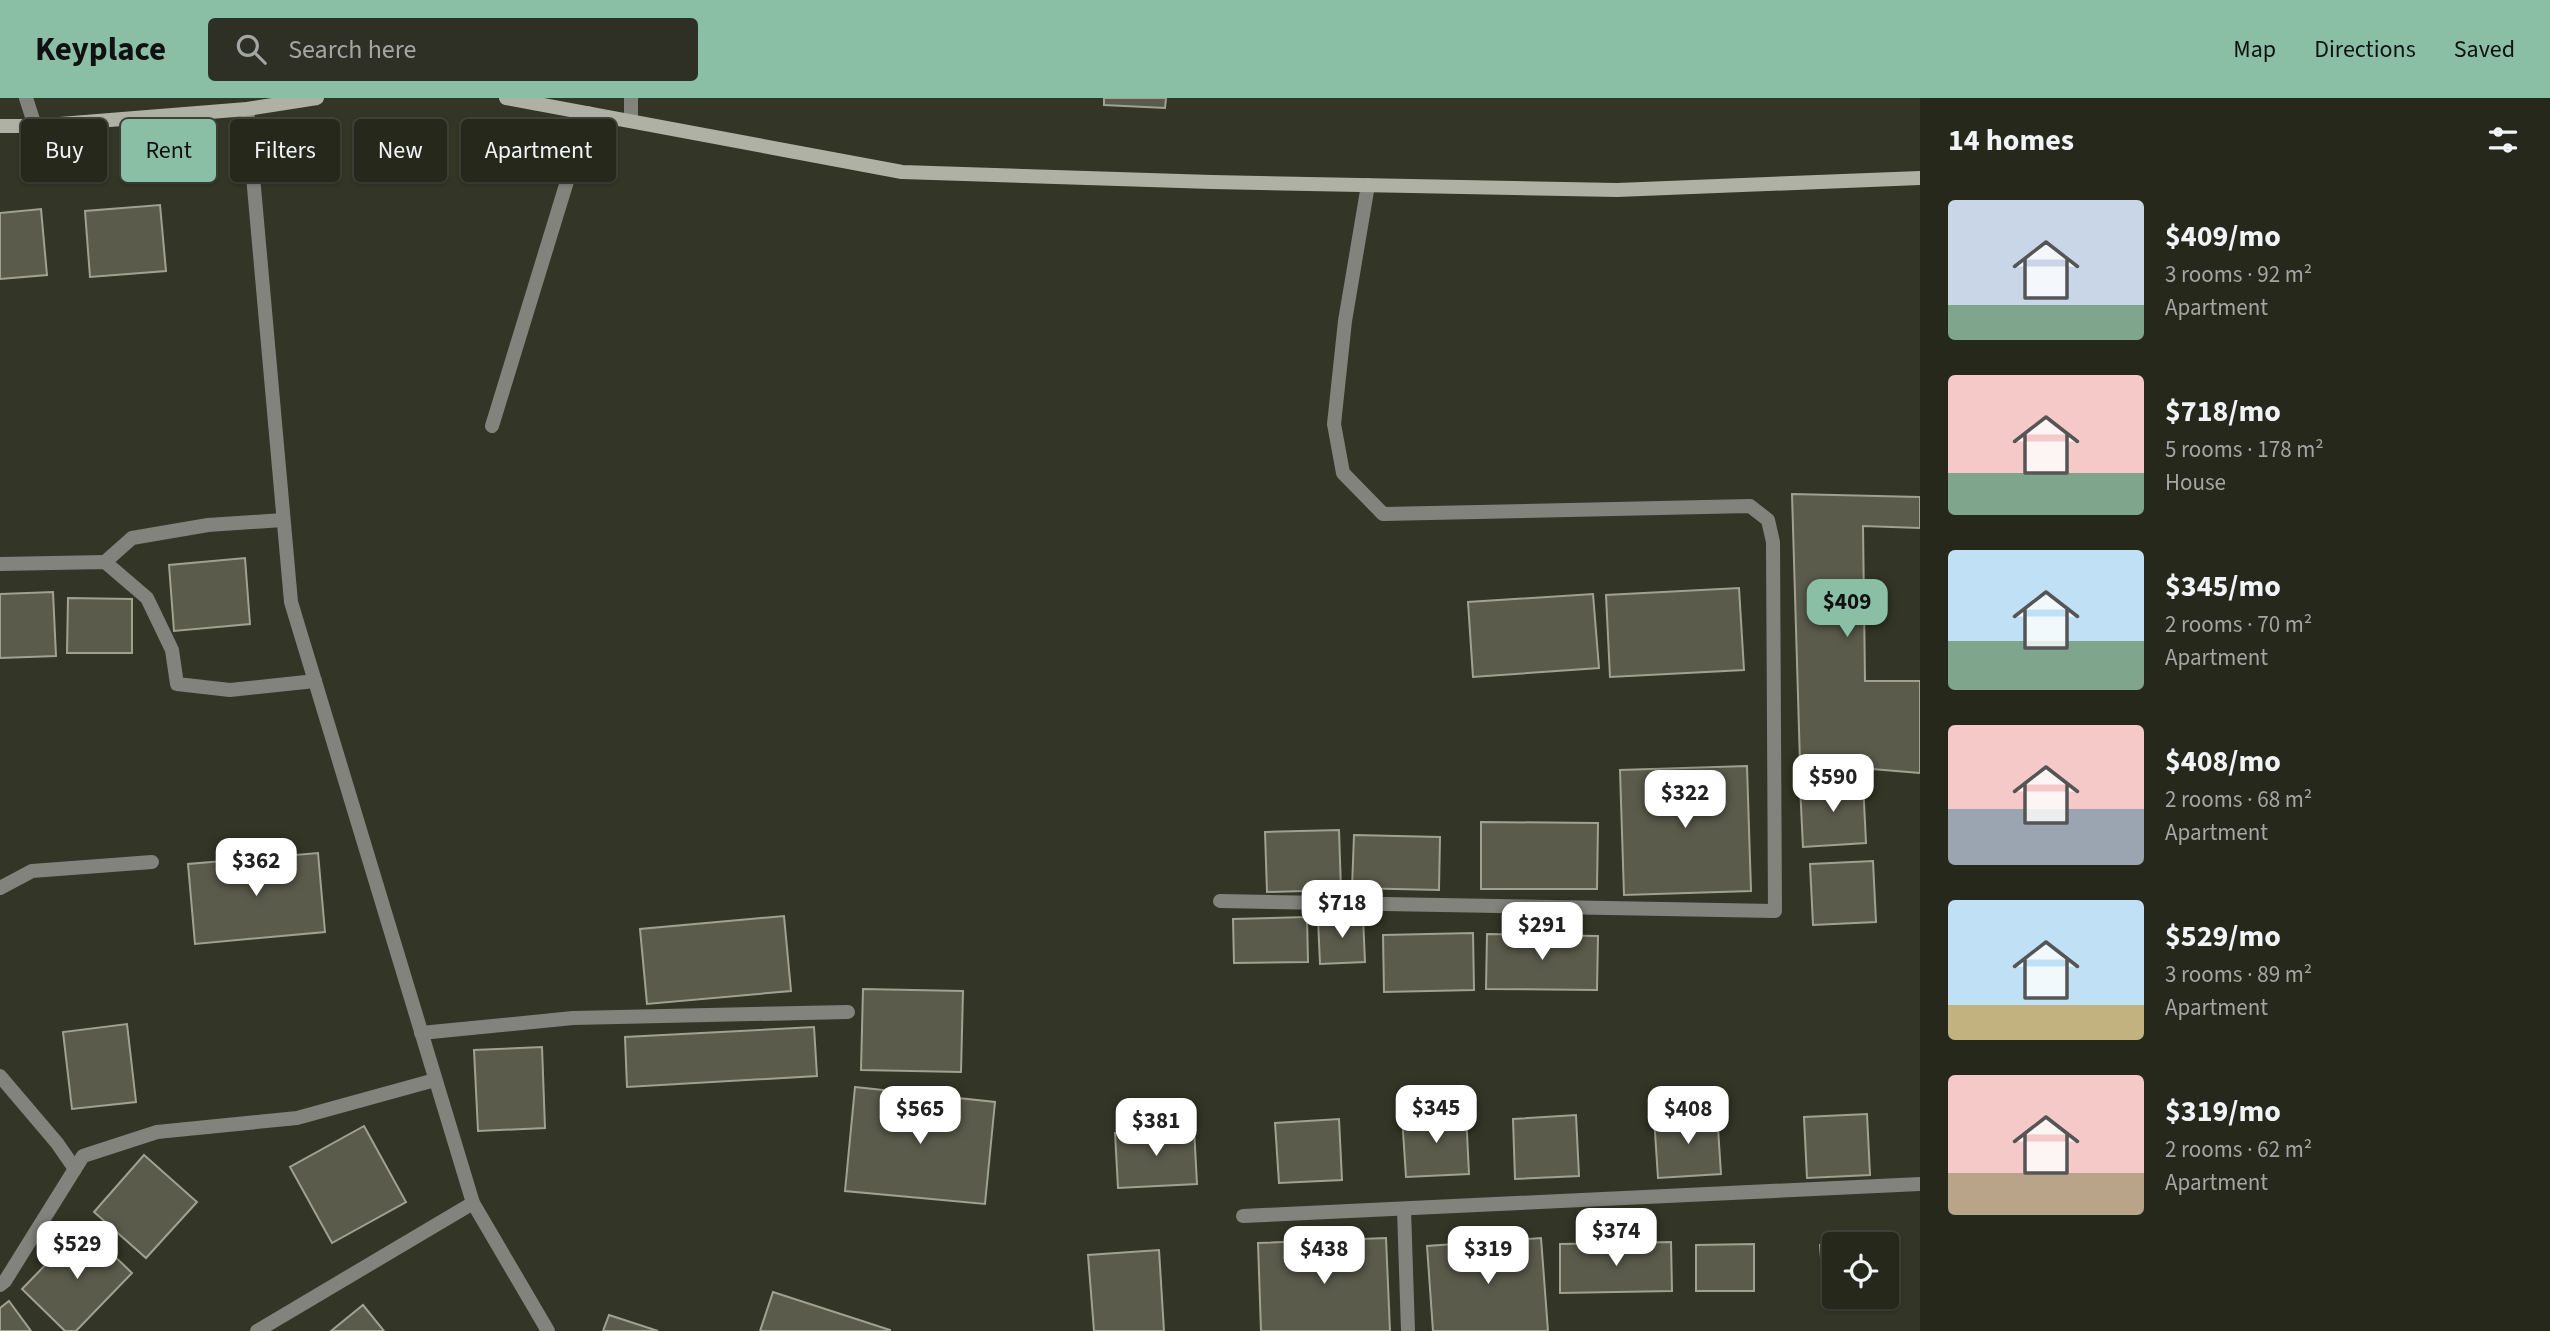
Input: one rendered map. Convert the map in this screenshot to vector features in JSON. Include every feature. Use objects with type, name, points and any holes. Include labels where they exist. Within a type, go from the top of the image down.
[{"type":"main road","points":[[107,120],[247,109],[317,98]]},
{"type":"main road","points":[[506,98],[902,172],[1618,190],[1920,178]]},
{"type":"main road","points":[[0,126],[21,126]]},
{"type":"street","points":[[26,98],[33,119]]},
{"type":"street","points":[[631,98],[631,121]]},
{"type":"street","points":[[247,109],[291,602],[473,1203],[548,1331]]},
{"type":"street","points":[[492,426],[588,113]]},
{"type":"street","points":[[1220,901],[1775,911],[1773,541],[1768,520],[1750,506],[1383,514],[1343,473],[1334,424],[1345,321],[1367,185]]},
{"type":"street","points":[[0,564],[104,562],[132,538],[208,525],[283,520]]},
{"type":"street","points":[[104,562],[147,598],[172,650],[177,684],[230,691],[315,681]]},
{"type":"street","points":[[0,888],[33,871],[152,862]]},
{"type":"street","points":[[421,1033],[573,1018],[848,1012]]},
{"type":"street","points":[[0,1076],[57,1143],[75,1169]]},
{"type":"street","points":[[0,1285],[83,1156],[157,1132],[297,1118],[435,1080]]},
{"type":"street","points":[[1243,1216],[1920,1184]]},
{"type":"street","points":[[257,1331],[473,1203]]},
{"type":"street","points":[[1404,1209],[1408,1331]]},
{"type":"building","points":[[1104,98],[1166,98],[1165,108],[1104,105]]},
{"type":"building","points":[[160,205],[166,271],[90,277],[85,211]]},
{"type":"building","points":[[41,209],[47,275],[0,279],[0,213]]},
{"type":"building","points":[[1792,494],[1920,497],[1920,528],[1863,526],[1865,681],[1920,681],[1920,773],[1800,763]]},
{"type":"building","points":[[245,558],[250,624],[174,631],[169,565]]},
{"type":"building","points":[[1739,588],[1744,670],[1610,677],[1606,595]]},
{"type":"building","points":[[53,592],[56,656],[0,658],[0,594]]},
{"type":"building","points":[[1593,594],[1599,668],[1473,677],[1468,602]]},
{"type":"building","points":[[68,598],[132,599],[132,653],[67,653]]},
{"type":"building","points":[[1747,766],[1751,891],[1624,895],[1620,770]]},
{"type":"building","points":[[1863,782],[1866,843],[1803,847],[1800,786]]},
{"type":"building","points":[[1481,822],[1598,823],[1597,889],[1481,889]]},
{"type":"building","points":[[1339,830],[1341,890],[1267,892],[1265,832]]},
{"type":"building","points":[[1354,835],[1440,837],[1439,890],[1352,888]]},
{"type":"building","points":[[318,853],[325,932],[195,944],[188,864]]},
{"type":"building","points":[[1873,861],[1876,922],[1813,925],[1810,864]]},
{"type":"building","points":[[784,916],[791,991],[647,1004],[640,929]]},
{"type":"building","points":[[1307,917],[1308,962],[1234,963],[1233,919]]},
{"type":"building","points":[[1363,917],[1365,962],[1320,964],[1318,919]]},
{"type":"building","points":[[1473,933],[1474,990],[1384,992],[1383,935]]},
{"type":"building","points":[[1487,934],[1598,936],[1597,990],[1486,989]]},
{"type":"building","points":[[863,989],[963,991],[961,1072],[861,1070]]},
{"type":"building","points":[[127,1024],[136,1102],[72,1109],[63,1032]]},
{"type":"building","points":[[814,1027],[817,1076],[627,1087],[625,1037]]},
{"type":"building","points":[[542,1047],[545,1128],[478,1131],[474,1050]]},
{"type":"building","points":[[855,1087],[995,1102],[985,1204],[845,1191]]},
{"type":"building","points":[[1466,1113],[1469,1174],[1406,1177],[1402,1116]]},
{"type":"building","points":[[1717,1113],[1721,1174],[1658,1178],[1654,1117]]},
{"type":"building","points":[[1867,1114],[1870,1175],[1807,1178],[1804,1117]]},
{"type":"building","points":[[1576,1115],[1579,1176],[1515,1179],[1513,1119]]},
{"type":"building","points":[[1339,1119],[1342,1180],[1279,1183],[1275,1123]]},
{"type":"building","points":[[364,1126],[406,1202],[332,1243],[290,1167]]},
{"type":"building","points":[[1194,1128],[1197,1184],[1118,1188],[1115,1133]]},
{"type":"building","points":[[144,1155],[197,1202],[146,1258],[94,1212]]},
{"type":"building","points":[[83,1226],[132,1273],[76,1331],[65,1331],[22,1289]]},
{"type":"building","points":[[1386,1238],[1390,1331],[1261,1331],[1258,1243]]},
{"type":"building","points":[[1541,1238],[1548,1331],[1433,1331],[1427,1246]]},
{"type":"building","points":[[1671,1242],[1672,1291],[1560,1293],[1560,1244]]},
{"type":"building","points":[[1754,1244],[1754,1291],[1696,1291],[1696,1245]]},
{"type":"building","points":[[1159,1250],[1164,1331],[1094,1331],[1088,1255]]},
{"type":"building","points":[[773,1292],[890,1330],[890,1331],[760,1331]]},
{"type":"building","points":[[9,1301],[31,1331],[0,1331],[0,1308]]},
{"type":"building","points":[[363,1305],[384,1331],[331,1331]]},
{"type":"building","points":[[609,1315],[658,1331],[603,1331]]}]
